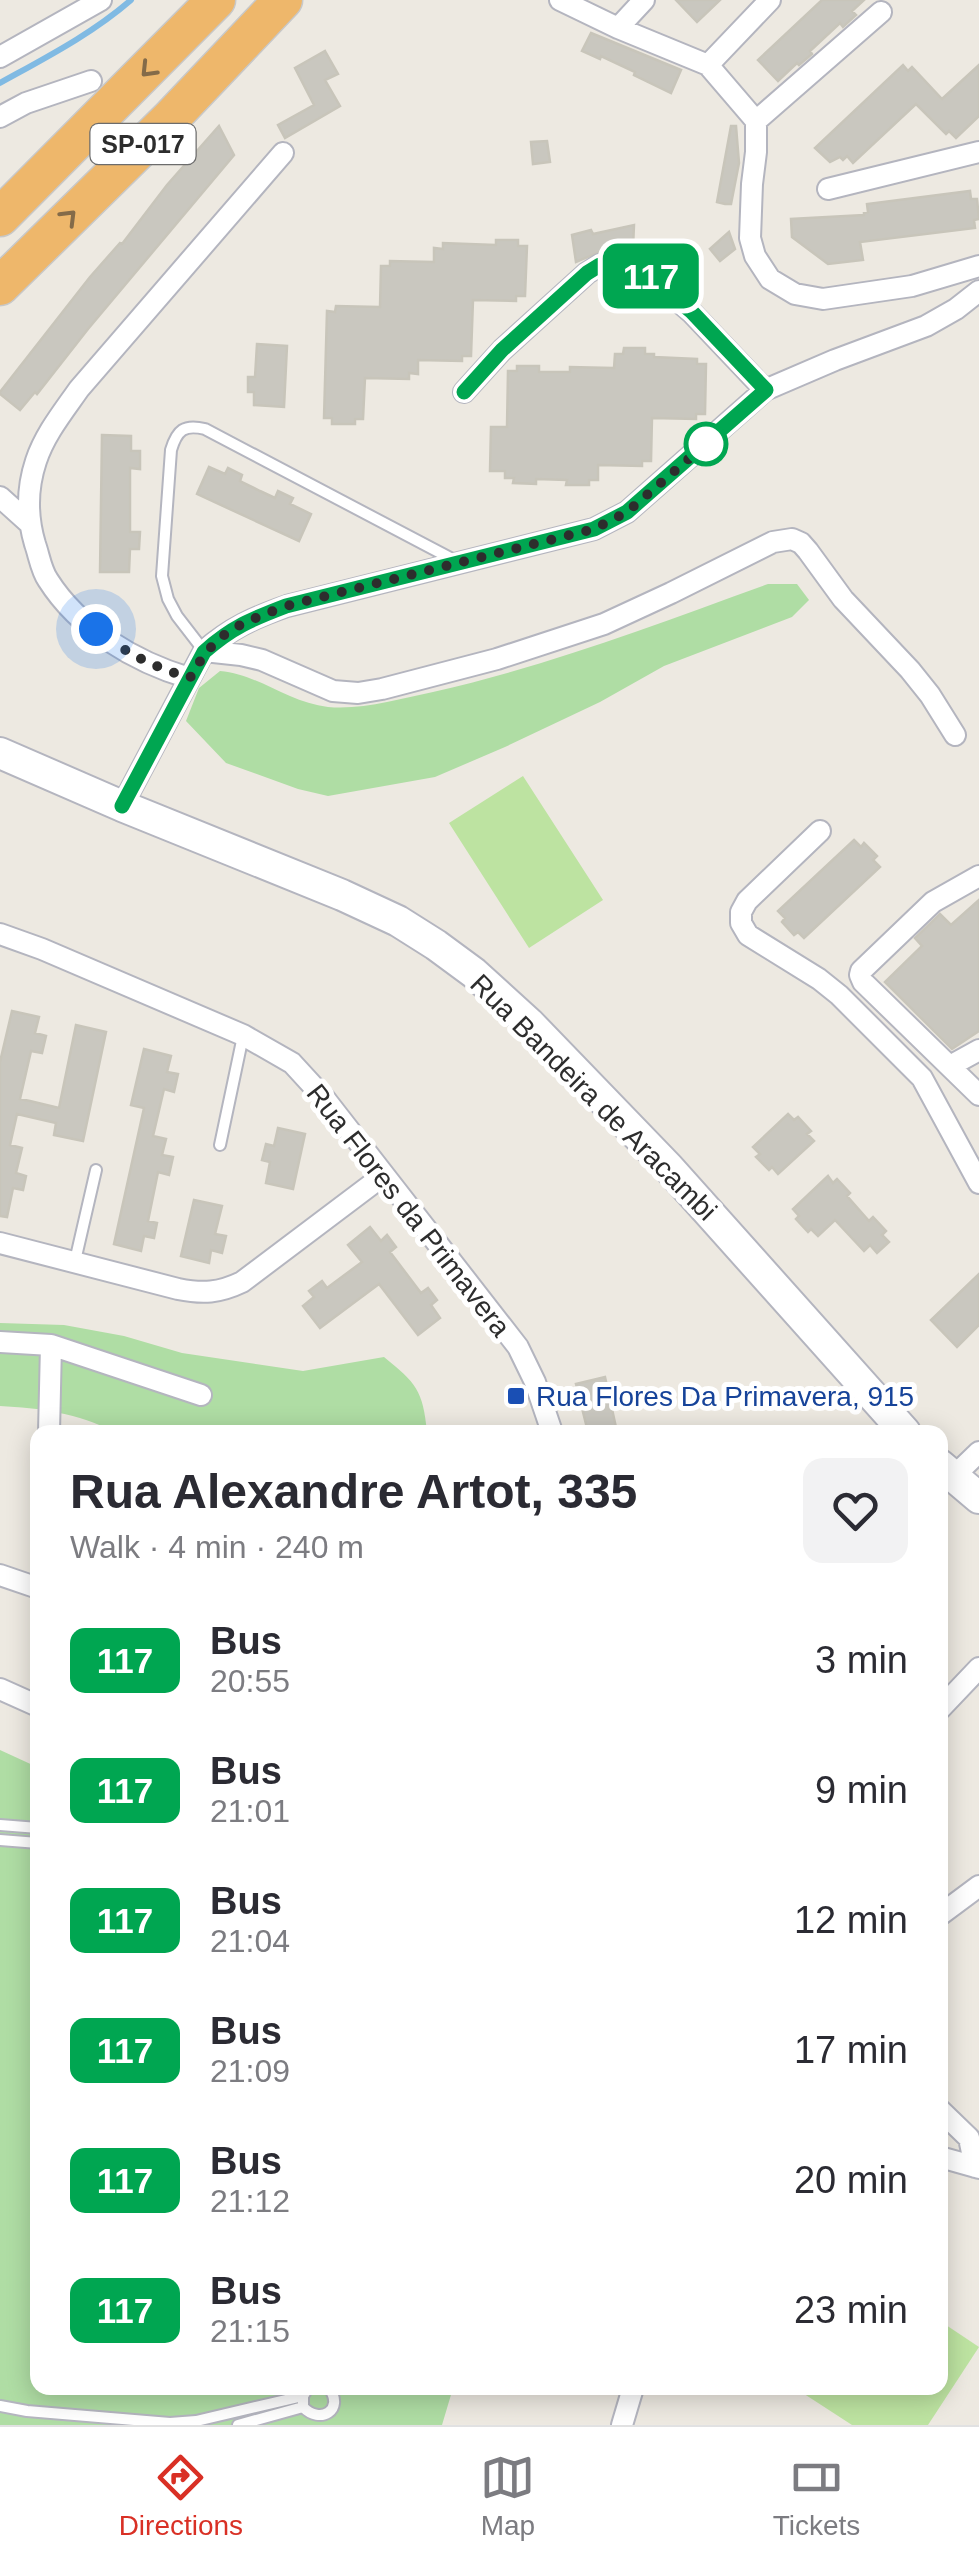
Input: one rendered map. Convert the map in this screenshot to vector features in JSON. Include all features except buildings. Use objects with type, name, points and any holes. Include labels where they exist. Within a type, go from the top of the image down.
[{"type":"highway","name":"SP-017","points":[[0,217],[216,0]]},
{"type":"highway","name":"SP-017","points":[[0,286],[171,118],[283,0]]},
{"type":"main road","name":"Rua Bandeira de Aracambi","points":[[0,753],[342,895],[398,920],[436,944],[529,1023],[670,1168],[899,1425]]},
{"type":"main road","points":[[948,1474],[979,1498]]},
{"type":"street","points":[[0,57],[101,0]]},
{"type":"street","points":[[560,0],[708,65],[756,122],[750,238],[755,256],[770,279],[794,294],[823,299],[912,286],[979,266]]},
{"type":"street","points":[[618,28],[644,0]]},
{"type":"street","points":[[708,65],[770,0]]},
{"type":"street","points":[[756,122],[881,12]]},
{"type":"street","points":[[0,117],[26,103],[92,81]]},
{"type":"street","points":[[190,678],[157,668],[119,648],[72,610],[46,577],[29,523],[29,494],[36,462],[50,429],[79,389],[283,152]]},
{"type":"street","points":[[828,189],[979,152]]},
{"type":"street","points":[[464,392],[502,350],[587,273],[618,259],[632,262],[692,312],[766,390]]},
{"type":"street","points":[[122,806],[204,652],[221,636],[286,606],[594,529],[627,512],[766,390],[926,326],[979,291]]},
{"type":"street","points":[[0,497],[29,523]]},
{"type":"street","points":[[204,652],[262,660],[333,691],[358,694],[382,690],[498,659],[604,624],[773,542],[792,539],[801,543],[843,599],[910,670],[955,735]]},
{"type":"street","points":[[820,831],[747,901],[741,923],[758,943],[839,995],[922,1078],[979,1183]]},
{"type":"street","points":[[979,876],[924,909],[860,975],[862,982],[979,1096]]},
{"type":"street","name":"Rua Flores da Primavera","points":[[0,934],[42,948],[244,1035],[292,1063],[325,1099],[518,1348],[550,1425]]},
{"type":"street","points":[[922,1078],[946,1062],[979,1050]]},
{"type":"street","points":[[0,1243],[178,1289],[202,1294],[222,1292],[242,1282],[384,1175]]},
{"type":"street","points":[[0,1342],[51,1345],[200,1396]]},
{"type":"street","points":[[49,1425],[51,1345]]},
{"type":"street","points":[[948,1471],[979,1452]]},
{"type":"street","points":[[0,1575],[30,1585]]},
{"type":"street","points":[[948,1701],[979,1668]]},
{"type":"street","points":[[0,1689],[30,1702]]},
{"type":"street","points":[[948,1909],[979,1886]]},
{"type":"street","points":[[948,2115],[974,2133],[977,2167],[948,2159]]},
{"type":"street","points":[[622,2425],[631,2395]]},
{"type":"lane","points":[[204,652],[177,616],[162,576],[171,450],[175,438],[192,426],[205,429],[462,563]]},
{"type":"lane","points":[[220,1145],[244,1035]]},
{"type":"lane","points":[[75,1262],[96,1170]]},
{"type":"lane","points":[[0,1825],[30,1827]]},
{"type":"lane","points":[[0,1840],[30,1842]]},
{"type":"lane","points":[[305,2397],[314,2416],[328,2414],[335,2403],[333,2395]]},
{"type":"lane","points":[[0,2406],[170,2423],[305,2397]]},
{"type":"lane","points":[[238,2425],[305,2397]]},
{"type":"lane","points":[[328,2414],[336,2425]]},
{"type":"green space","points":[[768,584],[797,584],[809,600],[792,617],[664,666],[600,702],[435,777],[328,796],[226,763],[186,721],[199,688],[220,671],[247,677],[314,704],[341,708],[368,705],[518,670]]},
{"type":"green space","points":[[523,776],[603,900],[529,948],[449,823]]},
{"type":"green space","points":[[0,1323],[64,1325],[124,1336],[182,1353],[303,1371],[384,1357],[416,1388],[426,1425],[98,1425],[58,1413],[0,1406]]},
{"type":"green space","points":[[0,1750],[30,1764],[30,2395],[451,2395],[442,2425],[0,2425]]},
{"type":"green space","points":[[948,2326],[979,2347],[948,2394]]},
{"type":"green space","points":[[806,2395],[948,2395],[928,2425],[852,2425]]},
{"type":"waterway","points":[[0,83],[84,35],[131,0]]},
{"type":"bus line","name":"117","points":[[122,806],[204,652],[221,636],[286,606],[594,529],[627,512],[657,488],[766,390],[654,278],[632,262],[618,259],[587,273],[522,330],[464,392]]},
{"type":"place","name":"Rua Flores Da Primavera, 915","points":[[516,1396]]},
{"type":"route","points":[[96,629],[119,648],[157,668],[190,678],[204,652],[221,636],[286,606],[594,529],[627,512],[706,444]]}]
